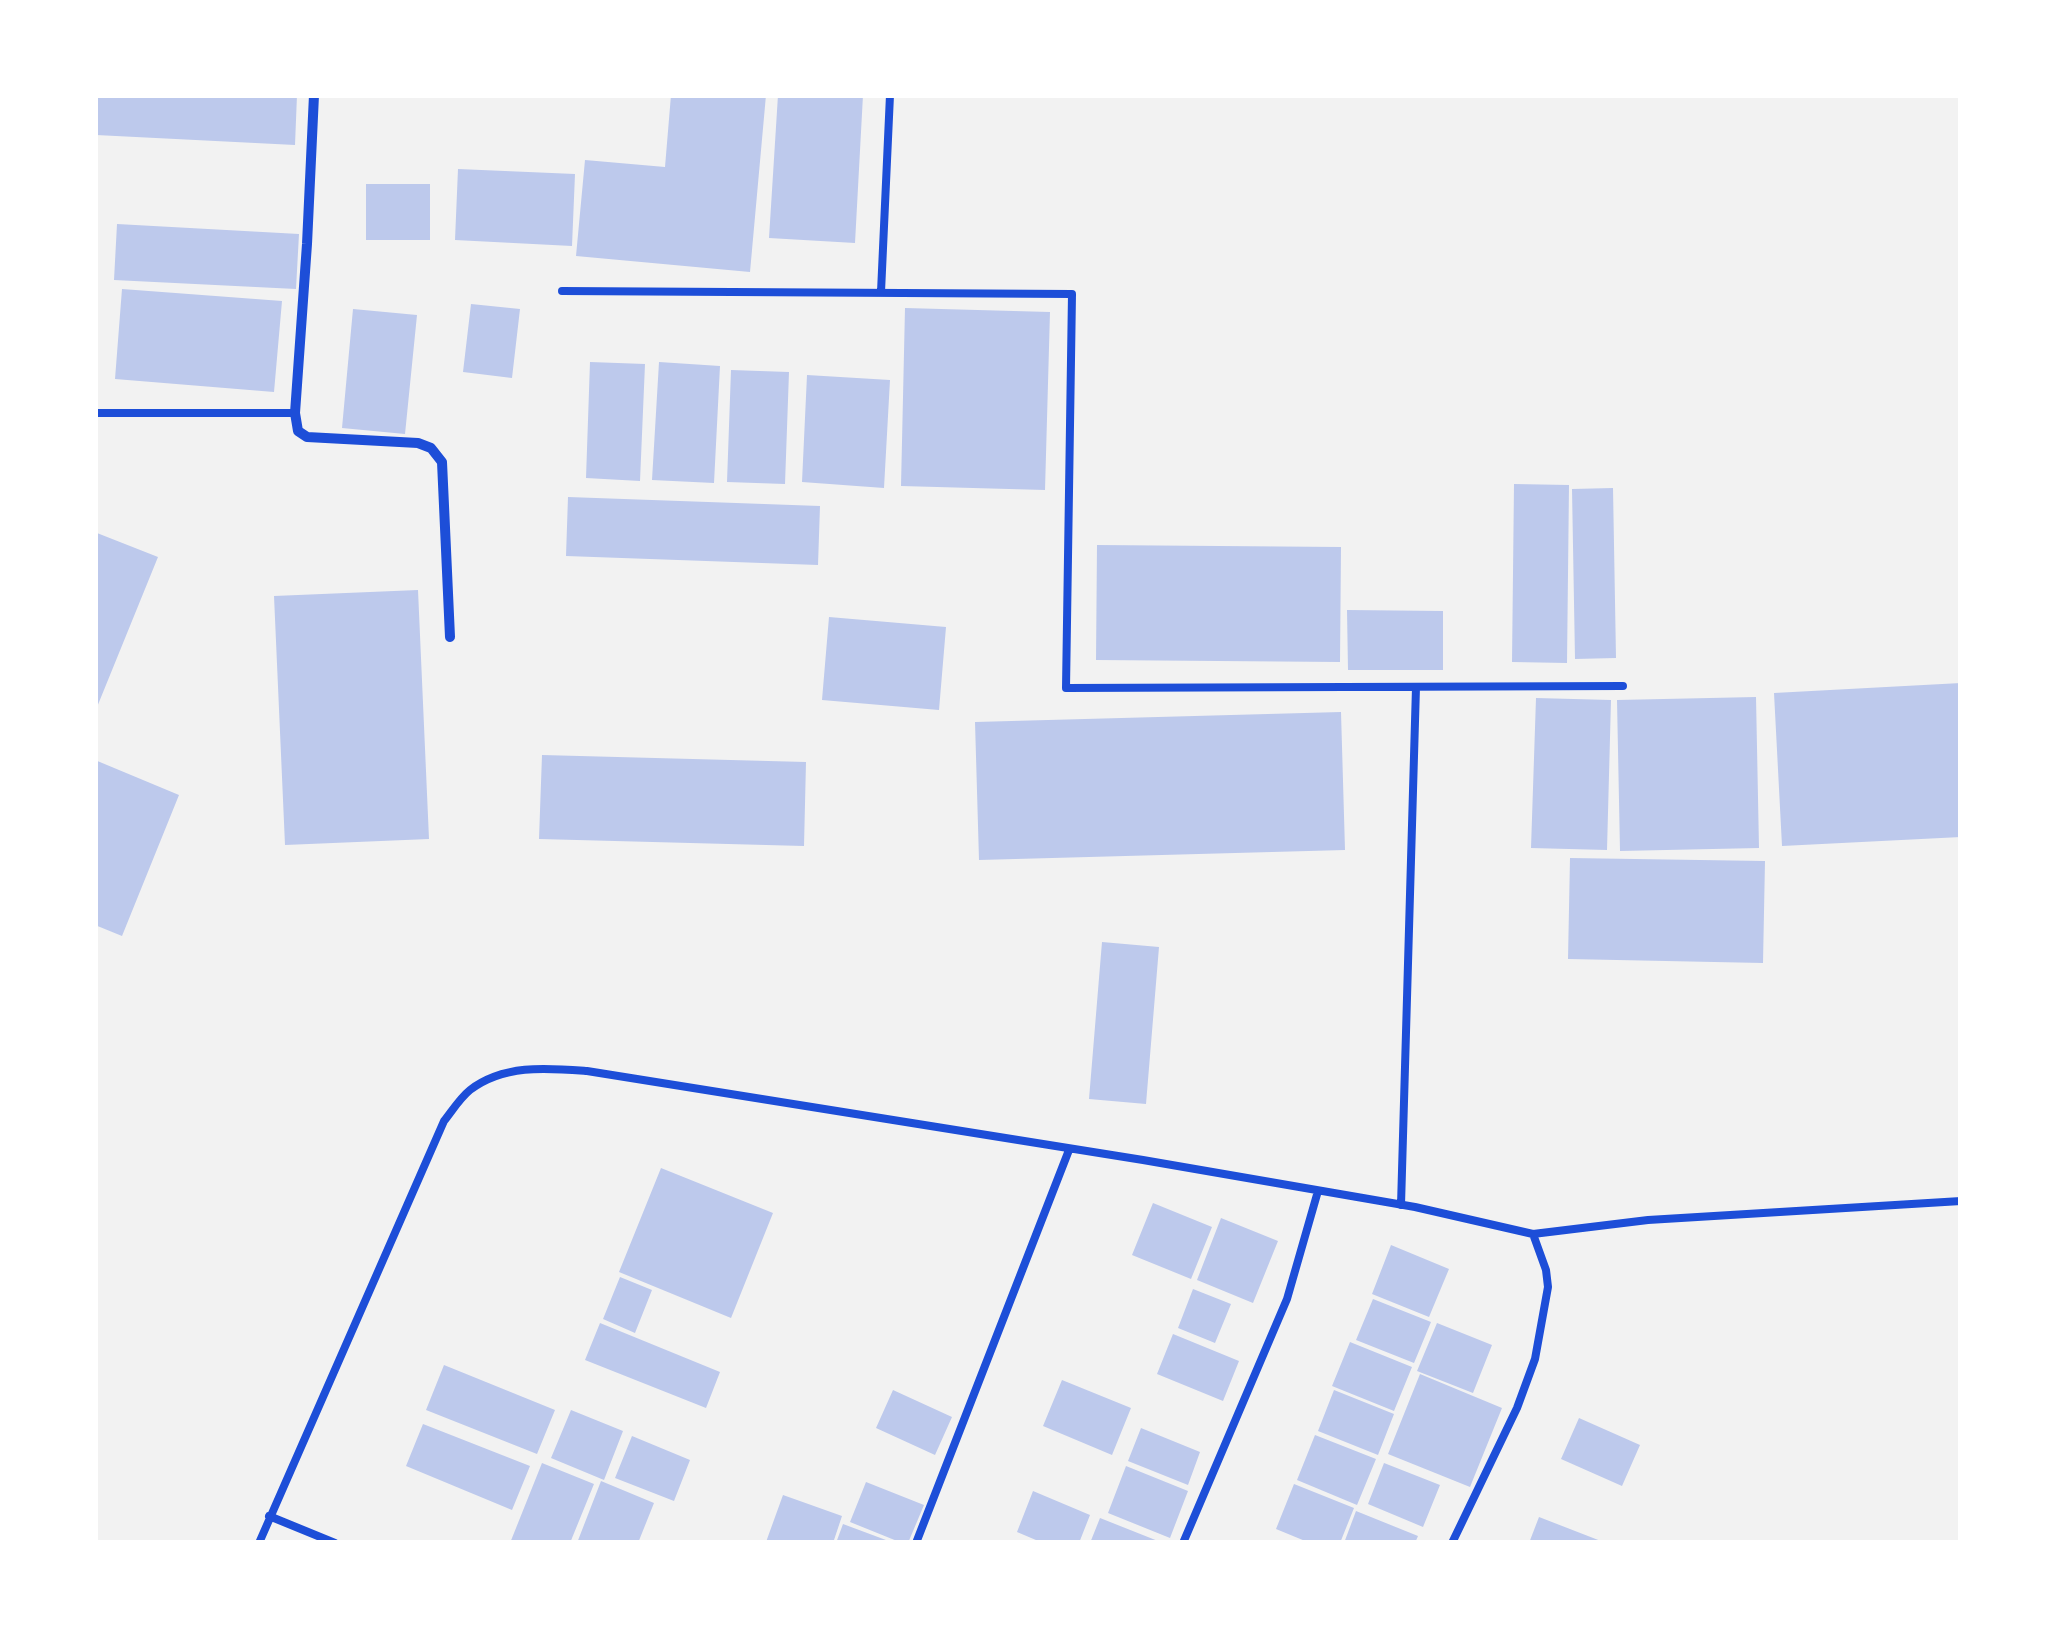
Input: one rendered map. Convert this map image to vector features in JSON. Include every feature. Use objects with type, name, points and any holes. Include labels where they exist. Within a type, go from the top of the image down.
[{"type":"street","points":[[314,95],[295,413],[298,431],[307,437],[418,443],[431,448],[442,462],[450,637]]},
{"type":"lane","points":[[881,292],[890,95]]},
{"type":"lane","points":[[562,290],[1072,294],[1066,688],[1622,686]]},
{"type":"lane","points":[[95,413],[295,413]]},
{"type":"lane","points":[[1401,1205],[1416,687]]},
{"type":"lane","points":[[259,1543],[444,1121],[470,1091],[504,1072],[545,1068],[587,1071],[1143,1160],[1401,1205],[1533,1234],[1648,1220],[1961,1201]]},
{"type":"lane","points":[[916,1543],[1070,1150]]},
{"type":"lane","points":[[1183,1543],[1287,1299],[1318,1192]]},
{"type":"lane","points":[[1452,1543],[1518,1408],[1535,1359],[1548,1287],[1533,1234]]},
{"type":"lane","points":[[270,1516],[336,1543]]},
{"type":"building","points":[[98,95],[297,95],[295,145],[96,135]]},
{"type":"building","points":[[671,95],[766,95],[750,272],[576,256],[585,160],[665,167]]},
{"type":"building","points":[[778,95],[863,95],[855,243],[769,238]]},
{"type":"building","points":[[458,169],[575,174],[572,246],[455,240]]},
{"type":"building","points":[[366,184],[430,184],[430,240],[366,240]]},
{"type":"building","points":[[117,224],[299,234],[296,289],[114,280]]},
{"type":"building","points":[[122,289],[282,301],[274,392],[115,379]]},
{"type":"building","points":[[471,304],[520,309],[512,378],[463,372]]},
{"type":"building","points":[[905,308],[1050,312],[1045,490],[901,486]]},
{"type":"building","points":[[353,309],[417,315],[405,434],[342,428]]},
{"type":"building","points":[[590,362],[645,364],[640,481],[586,478]]},
{"type":"building","points":[[659,362],[720,366],[714,483],[652,480]]},
{"type":"building","points":[[731,370],[789,372],[785,484],[727,482]]},
{"type":"building","points":[[807,375],[890,380],[884,488],[802,482]]},
{"type":"building","points":[[1514,484],[1569,485],[1567,663],[1512,662]]},
{"type":"building","points":[[1613,488],[1616,658],[1575,659],[1572,489]]},
{"type":"building","points":[[568,497],[820,506],[818,565],[566,556]]},
{"type":"building","points":[[97,533],[158,557],[95,712],[95,539]]},
{"type":"building","points":[[1097,545],[1341,547],[1340,662],[1096,660]]},
{"type":"building","points":[[418,590],[429,839],[285,845],[274,596]]},
{"type":"building","points":[[1347,610],[1443,611],[1443,670],[1348,670]]},
{"type":"building","points":[[829,617],[946,627],[939,710],[822,700]]},
{"type":"building","points":[[1961,683],[1961,837],[1782,846],[1774,693]]},
{"type":"building","points":[[1756,697],[1759,848],[1620,851],[1617,700]]},
{"type":"building","points":[[1536,698],[1611,700],[1607,850],[1531,848]]},
{"type":"building","points":[[1341,712],[1345,850],[979,860],[975,722]]},
{"type":"building","points":[[542,755],[806,762],[804,846],[539,839]]},
{"type":"building","points":[[95,760],[179,795],[122,936],[95,925]]},
{"type":"building","points":[[1570,858],[1765,861],[1763,963],[1568,959]]},
{"type":"building","points":[[1102,942],[1159,947],[1146,1104],[1089,1099]]},
{"type":"building","points":[[661,1168],[773,1213],[731,1318],[619,1272]]},
{"type":"building","points":[[1153,1203],[1212,1227],[1191,1279],[1132,1255]]},
{"type":"building","points":[[1221,1218],[1278,1241],[1253,1303],[1197,1280]]},
{"type":"building","points":[[1391,1245],[1449,1269],[1429,1317],[1372,1294]]},
{"type":"building","points":[[620,1277],[652,1290],[635,1333],[603,1319]]},
{"type":"building","points":[[1193,1289],[1231,1304],[1215,1343],[1178,1328]]},
{"type":"building","points":[[1373,1299],[1431,1322],[1414,1363],[1356,1340]]},
{"type":"building","points":[[600,1323],[720,1372],[706,1408],[585,1360]]},
{"type":"building","points":[[1437,1323],[1492,1345],[1473,1393],[1417,1371]]},
{"type":"building","points":[[1173,1334],[1239,1361],[1223,1401],[1157,1374]]},
{"type":"building","points":[[1350,1342],[1412,1367],[1394,1411],[1332,1386]]},
{"type":"building","points":[[444,1365],[555,1410],[537,1454],[426,1410]]},
{"type":"building","points":[[1420,1374],[1502,1408],[1470,1487],[1388,1454]]},
{"type":"building","points":[[1062,1380],[1131,1408],[1112,1455],[1043,1426]]},
{"type":"building","points":[[893,1390],[952,1417],[935,1455],[876,1428]]},
{"type":"building","points":[[1334,1390],[1394,1414],[1378,1455],[1318,1431]]},
{"type":"building","points":[[571,1410],[623,1431],[604,1480],[551,1458]]},
{"type":"building","points":[[1579,1418],[1640,1445],[1622,1486],[1561,1459]]},
{"type":"building","points":[[423,1424],[530,1466],[512,1510],[406,1466]]},
{"type":"building","points":[[1141,1428],[1200,1452],[1188,1485],[1128,1461]]},
{"type":"building","points":[[1315,1435],[1376,1459],[1357,1505],[1297,1480]]},
{"type":"building","points":[[632,1436],[690,1460],[674,1501],[615,1478]]},
{"type":"building","points":[[542,1463],[594,1484],[570,1543],[510,1543]]},
{"type":"building","points":[[1384,1463],[1440,1485],[1423,1527],[1368,1504]]},
{"type":"building","points":[[1126,1466],[1188,1491],[1170,1538],[1108,1513]]},
{"type":"building","points":[[601,1481],[654,1503],[638,1543],[577,1543]]},
{"type":"building","points":[[866,1482],[924,1505],[908,1543],[850,1522]]},
{"type":"building","points":[[1294,1484],[1354,1508],[1340,1543],[1310,1543],[1276,1529]]},
{"type":"building","points":[[1033,1491],[1090,1515],[1079,1543],[1043,1543],[1017,1532]]},
{"type":"building","points":[[783,1495],[842,1516],[833,1543],[766,1542]]},
{"type":"building","points":[[1356,1511],[1418,1536],[1415,1543],[1344,1543]]},
{"type":"building","points":[[1539,1517],[1606,1543],[1529,1543]]},
{"type":"building","points":[[1100,1518],[1163,1543],[1090,1543]]},
{"type":"building","points":[[843,1524],[894,1543],[836,1543]]}]
